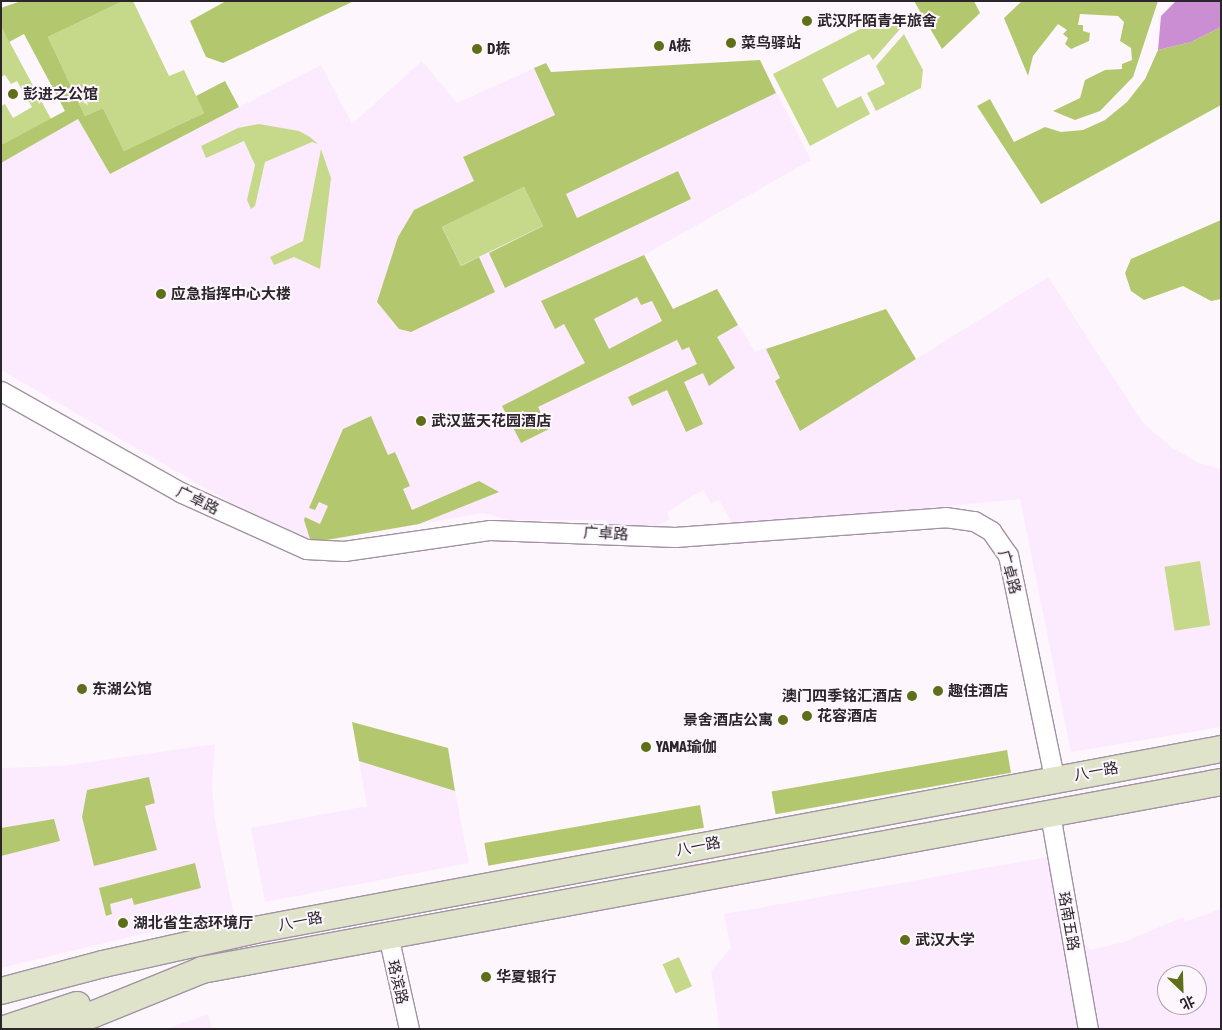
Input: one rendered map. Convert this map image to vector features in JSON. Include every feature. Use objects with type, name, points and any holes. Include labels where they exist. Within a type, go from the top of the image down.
[{"type":"main road","name":"八一路","points":[[9,1013],[176,948],[264,928],[1054,778],[1221,749]]},
{"type":"main road","name":"八一路","points":[[9,1013],[195,971],[388,935],[516,914],[1221,782]]},
{"type":"main road","name":"八一路","points":[[57,1029],[195,971]]},
{"type":"street","name":"广卓路","points":[[1,390],[180,492],[306,549],[344,551],[490,530],[675,537],[945,518],[974,521],[991,531],[1008,555],[1054,778]]},
{"type":"street","name":"珞南五路","points":[[1050,814],[1088,1029]]},
{"type":"street","name":"珞滨路","points":[[388,935],[409,1029]]},
{"type":"shaded area","points":[[1176,1],[1221,2],[1221,27],[1191,42],[1158,50],[1161,16]]},
{"type":"shaded area","points":[[760,60],[811,160],[644,255],[673,309],[717,289],[755,352],[886,309],[916,359],[1048,277],[1143,423],[1174,449],[1199,463],[1221,469],[1221,727],[1071,752],[1020,499],[734,526],[719,500],[711,504],[703,490],[667,512],[670,519],[655,527],[609,525],[606,520],[508,520],[483,513],[315,542],[259,519],[1,370],[1,163],[78,119],[110,174],[321,65],[352,124],[422,61],[457,103],[546,63],[551,72]]},
{"type":"shaded area","name":"湖北省生态环境厅","points":[[215,744],[212,787],[215,821],[233,912],[1,968],[1,768],[62,766]]},
{"type":"shaded area","points":[[359,761],[455,791],[469,863],[265,902],[251,828],[367,806]]},
{"type":"shaded area","name":"武汉大学","points":[[1065,854],[1080,938],[1090,950],[1124,942],[1183,917],[1185,922],[1221,909],[1221,1029],[720,1029],[711,971],[731,948],[724,914]]},
{"type":"shaded area","points":[[208,1014],[212,1029],[167,1029]]},
{"type":"green space","points":[[21,1],[123,1],[48,37],[85,116],[103,108],[124,151],[204,113],[196,96],[225,81],[239,107],[110,174],[78,119],[1,163],[1,145],[65,111],[24,34],[9,42],[1,26],[1,8]]},
{"type":"green space","points":[[123,1],[133,1],[169,76],[184,70],[204,113],[124,151],[103,108],[85,116],[48,37]]},
{"type":"green space","points":[[226,1],[352,2],[223,63],[206,57],[190,21]]},
{"type":"green space","points":[[914,1],[974,1],[980,13],[942,49]]},
{"type":"green space","points":[[1022,1],[1158,1],[1133,77],[1100,111],[1075,120],[1053,111],[1080,98],[1085,80],[1105,70],[1122,69],[1122,64],[1132,60],[1131,48],[1120,41],[1124,22],[1118,16],[1080,14],[1078,25],[1083,25],[1083,31],[1090,33],[1089,41],[1071,49],[1065,44],[1068,38],[1063,34],[1067,30],[1058,24],[1033,56],[1028,76],[1004,18]]},
{"type":"green space","points":[[893,12],[901,28],[873,60],[869,54],[822,79],[837,108],[861,96],[870,114],[810,146],[773,74]]},
{"type":"green space","points":[[1,26],[51,119],[1,145],[1,106],[5,104],[13,118],[32,107],[17,81],[11,84],[5,75],[1,77]]},
{"type":"green space","points":[[1221,27],[1221,105],[1041,204],[977,106],[990,99],[1014,142],[1045,127],[1061,132],[1083,130],[1105,120],[1127,102],[1145,79],[1158,50],[1191,42]]},
{"type":"green space","points":[[904,34],[923,70],[921,88],[876,111],[867,93],[885,84],[876,66]]},
{"type":"green space","points":[[760,60],[776,93],[566,194],[577,218],[678,171],[691,199],[505,288],[489,253],[543,226],[524,187],[442,227],[461,266],[479,257],[495,292],[411,332],[399,329],[377,302],[398,237],[414,210],[474,181],[463,157],[555,115],[534,68],[546,63],[551,72]]},
{"type":"green space","points":[[259,124],[299,131],[318,144],[312,142],[265,162],[255,206],[251,209],[247,200],[255,165],[244,141],[206,158],[201,146],[238,128]]},
{"type":"green space","points":[[321,149],[331,178],[320,269],[294,257],[274,265],[270,257],[303,241]]},
{"type":"green space","points":[[524,187],[543,226],[461,266],[442,227]]},
{"type":"green space","points":[[1221,220],[1221,299],[1211,301],[1183,286],[1144,300],[1131,291],[1125,273],[1131,259]]},
{"type":"green space","points":[[644,255],[673,309],[717,289],[738,325],[717,337],[735,368],[709,386],[703,373],[684,382],[703,424],[686,432],[667,390],[632,406],[628,397],[697,364],[689,347],[682,350],[677,340],[538,407],[549,429],[521,443],[502,406],[585,363],[564,324],[555,329],[541,301]],"holes":[[[637,297],[641,305],[652,301],[662,321],[609,349],[594,319]]]},
{"type":"green space","points":[[886,309],[916,359],[800,431],[775,381],[780,378],[766,349]]},
{"type":"green space","points":[[371,416],[388,455],[395,452],[410,486],[403,489],[412,510],[479,481],[499,492],[419,524],[315,542],[310,539],[304,520],[305,517],[320,524],[328,506],[319,502],[315,510],[309,508],[343,429]]},
{"type":"green space","points":[[1200,561],[1210,625],[1175,631],[1164,567]]},
{"type":"green space","points":[[352,722],[448,748],[455,791],[359,761]]},
{"type":"green space","points":[[1007,750],[1011,773],[776,814],[772,792]]},
{"type":"green space","points":[[149,777],[155,803],[145,806],[157,850],[94,866],[82,817],[87,790]]},
{"type":"green space","points":[[700,805],[704,828],[488,866],[484,843]]},
{"type":"green space","points":[[54,819],[60,841],[1,856],[1,828]]},
{"type":"green space","points":[[195,863],[201,888],[134,905],[132,898],[110,904],[112,914],[106,916],[99,888]]},
{"type":"green space","points":[[679,957],[692,986],[676,994],[663,964]]},
{"type":"place","name":"武汉阡陌青年旅舍","points":[[807,21]]},
{"type":"place","name":"菜鸟驿站","points":[[731,43]]},
{"type":"place","name":"A栋","points":[[659,46]]},
{"type":"place","name":"D栋","points":[[477,49]]},
{"type":"place","name":"彭进之公馆","points":[[13,94]]},
{"type":"place","name":"应急指挥中心大楼","points":[[161,294]]},
{"type":"place","name":"武汉蓝天花园酒店","points":[[421,421]]},
{"type":"place","name":"东湖公馆","points":[[82,689]]},
{"type":"place","name":"趣住酒店","points":[[938,691]]},
{"type":"place","name":"澳门四季铭汇酒店","points":[[912,696]]},
{"type":"place","name":"花容酒店","points":[[807,716]]},
{"type":"place","name":"景舍酒店公寓","points":[[783,720]]},
{"type":"place","name":"YAMA瑜伽","points":[[646,747]]},
{"type":"place","name":"湖北省生态环境厅","points":[[123,923]]},
{"type":"place","name":"武汉大学","points":[[905,940]]},
{"type":"place","name":"华夏银行","points":[[486,977]]}]
